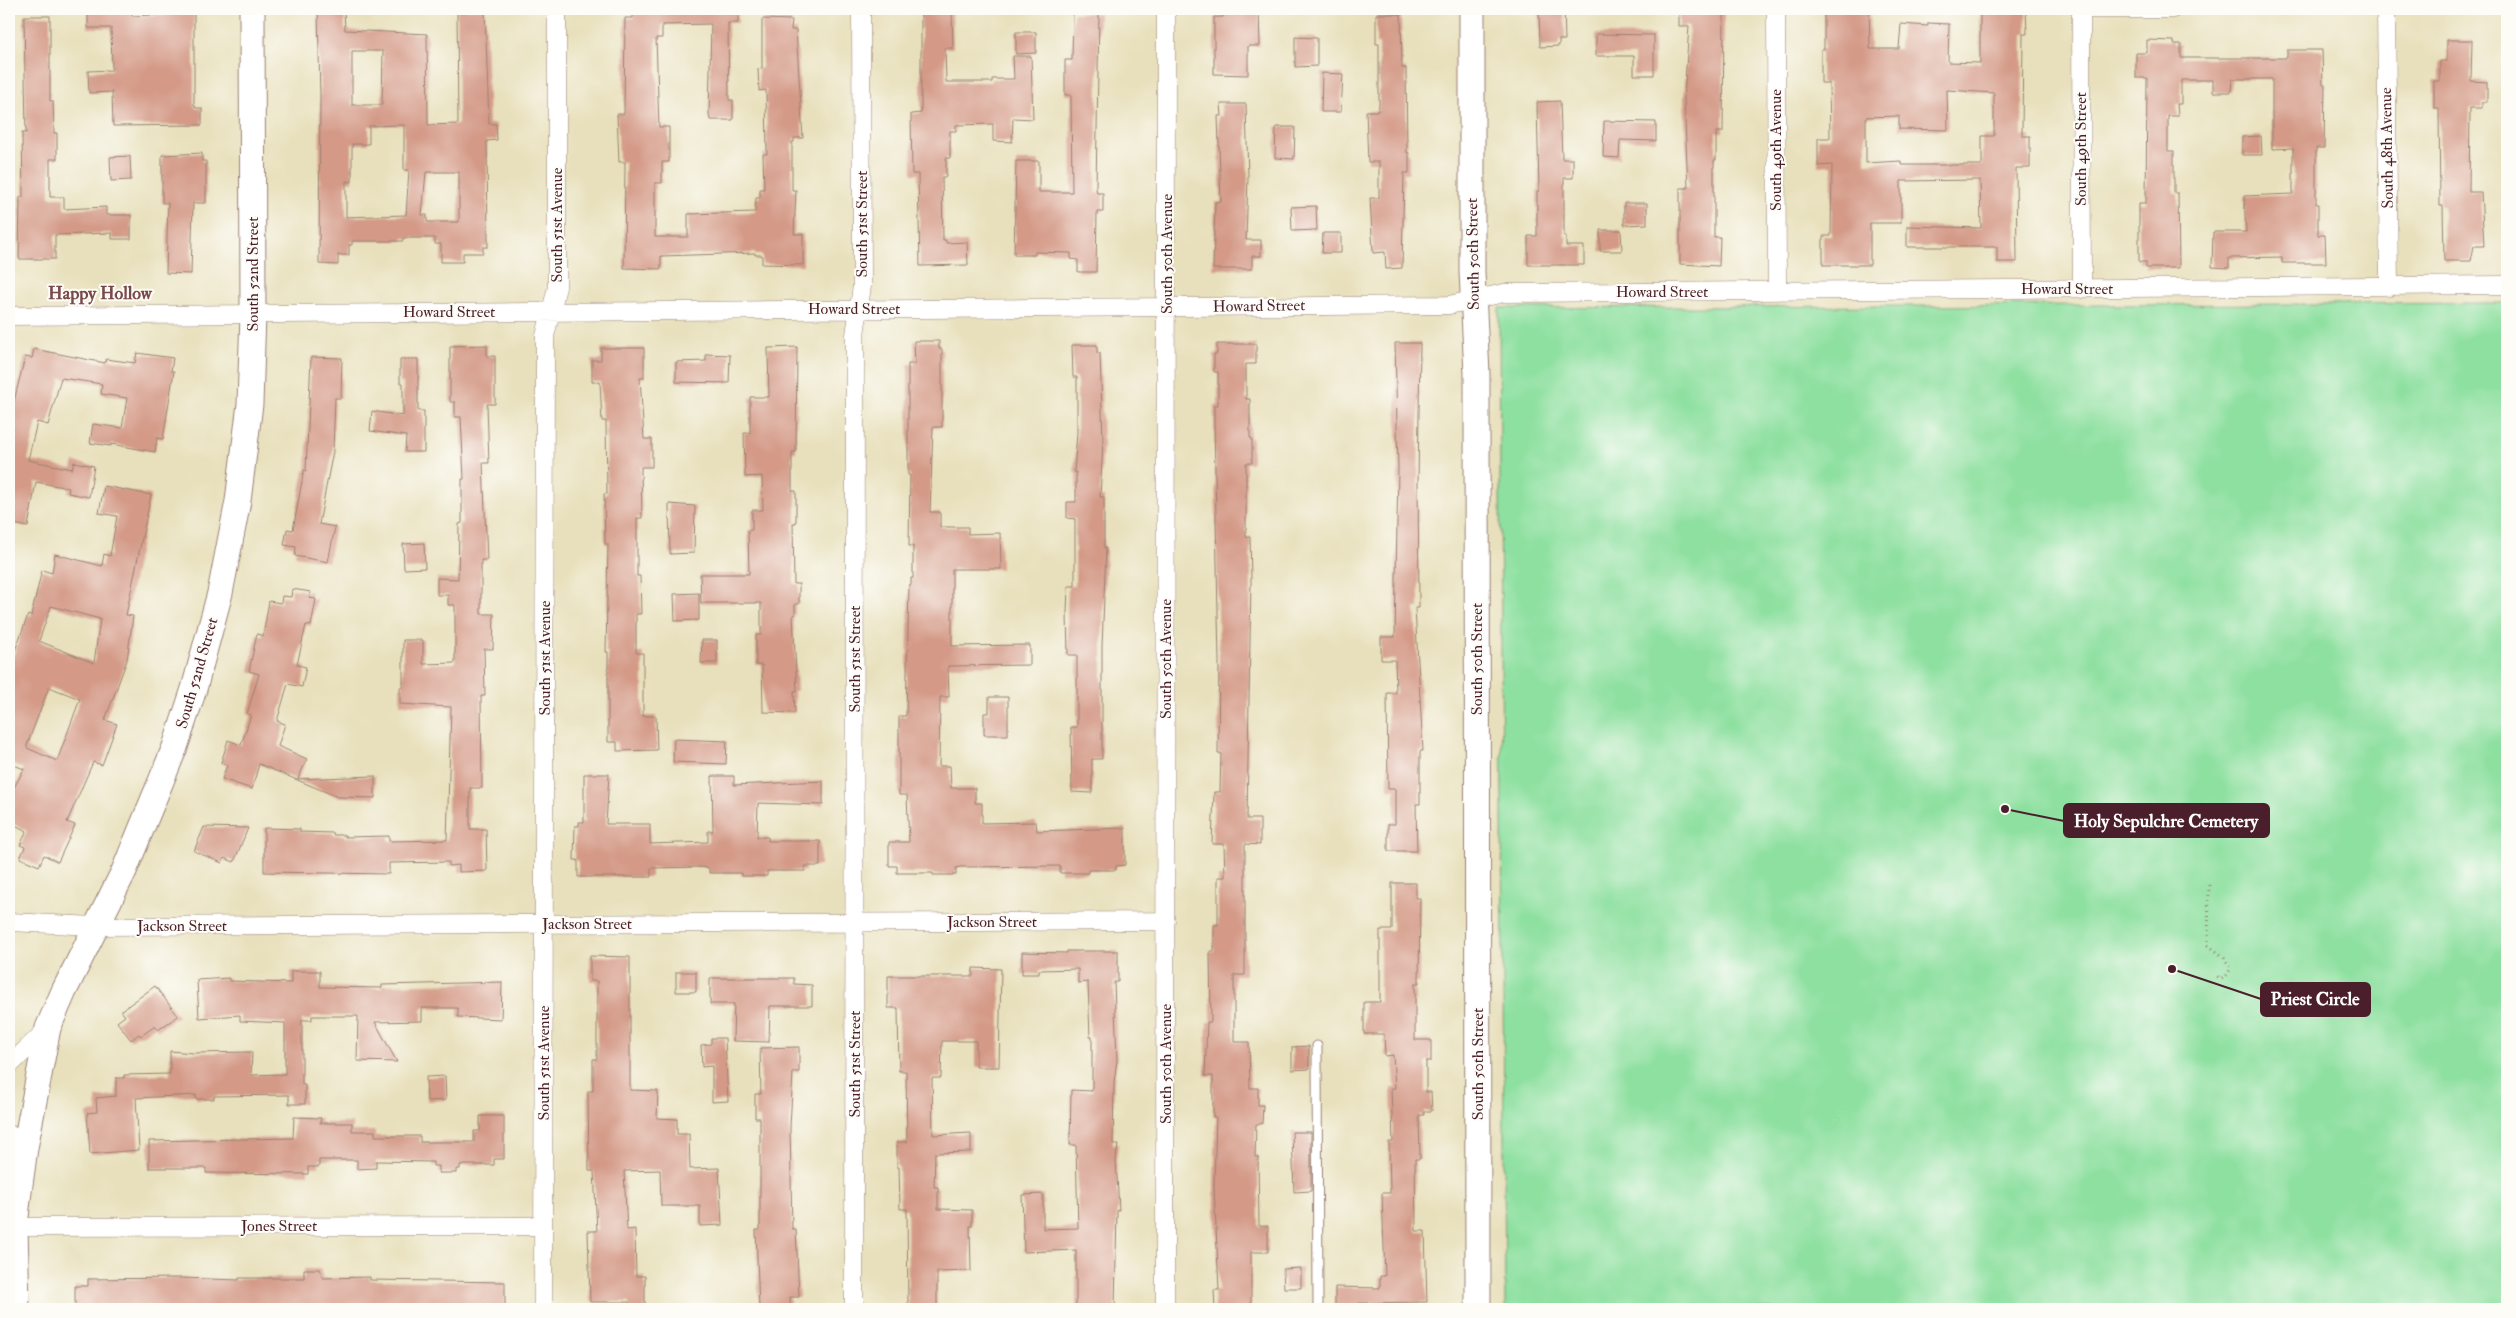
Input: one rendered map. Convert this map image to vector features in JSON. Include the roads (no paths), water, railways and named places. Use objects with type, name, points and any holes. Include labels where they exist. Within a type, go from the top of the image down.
[{"type":"street","name":"South 52nd Street","points":[[17,1309],[15,1227],[17,1141],[48,1028],[124,871],[175,747],[194,688],[220,593],[238,501],[248,414],[253,314],[252,9]]},
{"type":"street","name":"South 51st Avenue","points":[[543,1309],[546,336],[557,287],[557,9]]},
{"type":"street","name":"South 51st Street","points":[[854,1309],[856,923],[855,335],[862,286],[861,9]]},
{"type":"street","name":"South 50th Avenue","points":[[1164,1309],[1166,9]]},
{"type":"street","name":"South 50th Street","points":[[1472,9],[1474,300],[1477,394],[1478,1309]]},
{"type":"street","name":"South 49th Avenue","points":[[1776,9],[1776,292]]},
{"type":"street","points":[[2081,9],[2173,9]]},
{"type":"street","name":"South 49th Street","points":[[2081,9],[2082,289]]},
{"type":"street","name":"South 48th Avenue","points":[[2386,9],[2388,287]]},
{"type":"street","name":"Howard Street","points":[[9,316],[1449,305],[1504,294],[2507,286]]},
{"type":"street","name":"Jackson Street","points":[[9,922],[96,926],[1166,921]]},
{"type":"street","points":[[9,1066],[48,1028]]},
{"type":"street","name":"Jones Street","points":[[15,1227],[543,1226]]},
{"type":"lane","points":[[1316,1046],[1318,1309]]},
{"type":"place","name":"Holy Sepulchre Cemetery","points":[[2005,809]]},
{"type":"place","name":"Priest Circle","points":[[2172,969]]},
{"type":"district","name":"Happy Hollow","points":[[100,293]]}]
